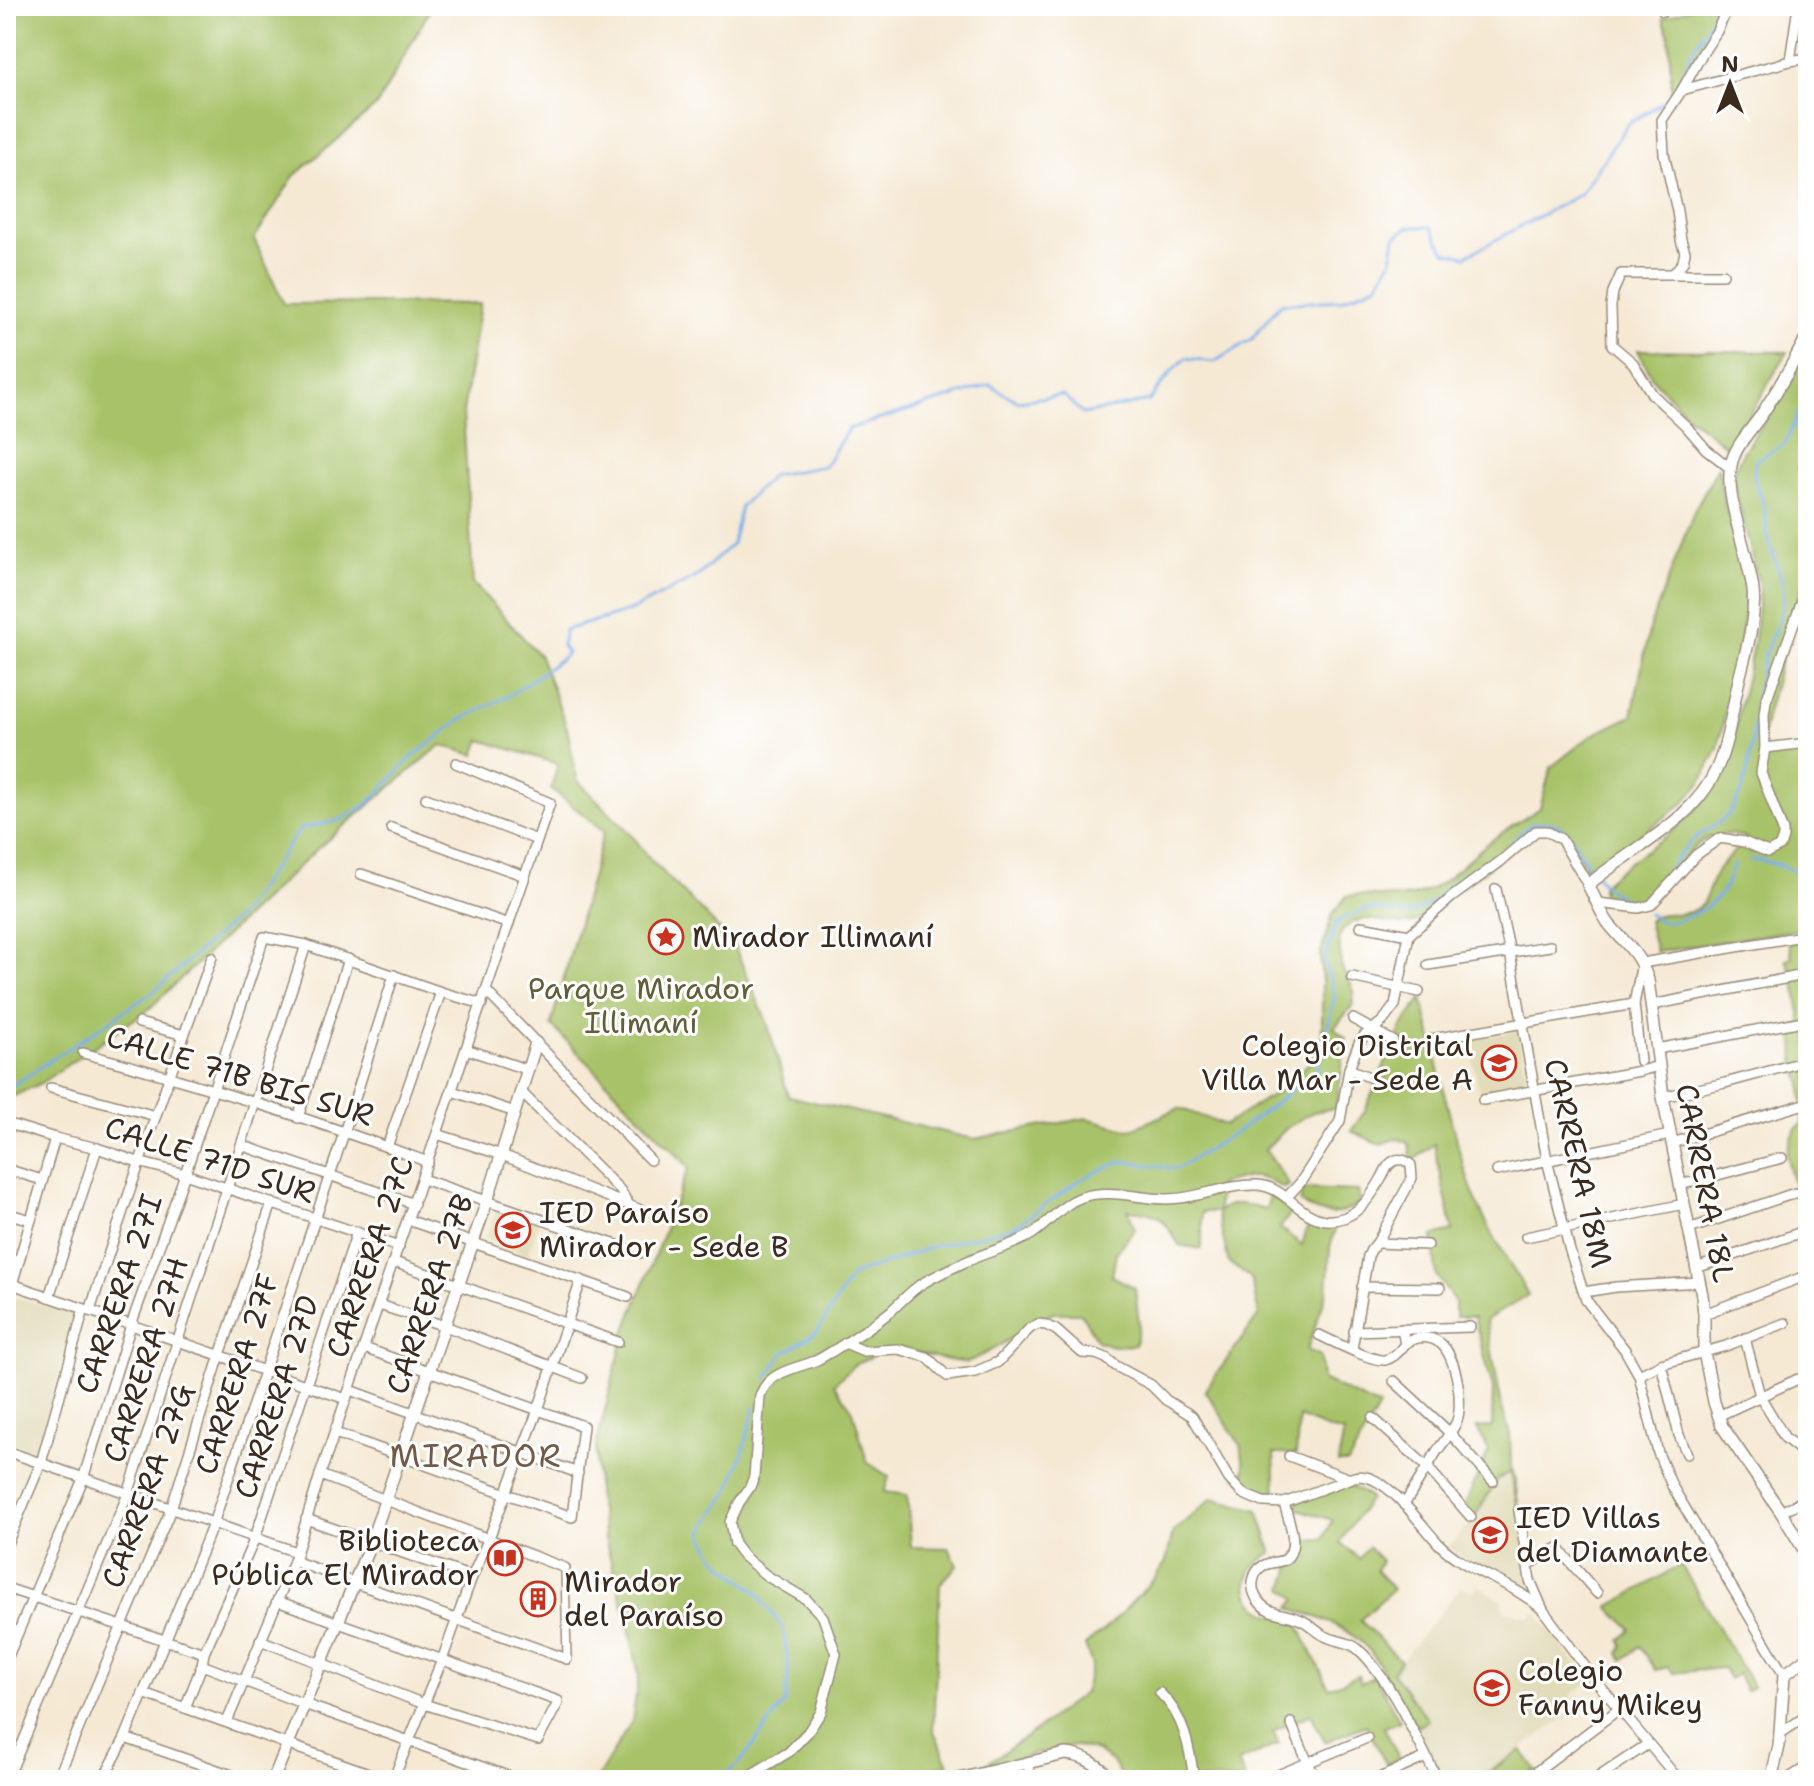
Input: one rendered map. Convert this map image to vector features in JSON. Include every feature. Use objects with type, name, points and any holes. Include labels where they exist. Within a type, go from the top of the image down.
[{"type":"street","points":[[1673,274],[1683,262],[1685,252],[1664,154],[1662,120],[1717,31],[1728,6]]},
{"type":"street","points":[[1790,61],[1798,6]]},
{"type":"street","points":[[1682,90],[1808,58]]},
{"type":"street","points":[[1723,274],[1621,274],[1611,306],[1612,345],[1633,363],[1652,394],[1706,449],[1730,468]]},
{"type":"street","points":[[1592,882],[1682,815],[1704,789],[1718,765],[1727,737],[1753,615],[1751,579],[1732,497],[1730,468],[1735,454],[1782,383],[1808,335]]},
{"type":"street","points":[[1598,903],[1639,908],[1651,905],[1696,855],[1720,838],[1744,842],[1768,852],[1780,846],[1783,831],[1761,773],[1765,748],[1763,726],[1766,701],[1808,584]]},
{"type":"street","points":[[1765,748],[1808,743]]},
{"type":"street","name":"CARRERA 27C","points":[[227,1722],[295,1556],[550,803],[456,763]]},
{"type":"street","points":[[426,798],[537,840]]},
{"type":"street","points":[[391,828],[525,876]]},
{"type":"street","name":"CARRERA 18L","points":[[1409,935],[1452,897],[1530,835],[1541,830],[1563,841],[1592,882],[1598,903],[1610,925],[1634,950],[1648,980],[1663,1097],[1699,1282],[1704,1314],[1704,1352],[1718,1416],[1728,1436],[1808,1556]]},
{"type":"street","points":[[361,874],[509,924]]},
{"type":"street","name":"CARRERA 18M","points":[[1496,889],[1547,1160],[1584,1292],[1589,1305],[1625,1350],[1639,1375],[1658,1453],[1672,1486],[1784,1675]]},
{"type":"street","points":[[1287,1197],[1300,1183],[1340,1121],[1349,1069],[1359,1043],[1395,1005],[1398,997],[1409,935],[1361,926]]},
{"type":"street","points":[[1640,1061],[1634,1004],[1642,963],[1808,935]]},
{"type":"street","name":"CARRERA 27I","points":[[6,1661],[83,1479],[131,1325],[264,937],[306,945]]},
{"type":"street","points":[[306,945],[482,1004]]},
{"type":"street","name":"CARRERA 27H","points":[[7,1780],[128,1494],[306,945]]},
{"type":"street","points":[[1428,965],[1550,946]]},
{"type":"street","points":[[6,1546],[41,1463],[87,1310],[212,957]]},
{"type":"street","points":[[298,1118],[348,959]]},
{"type":"street","name":"CARRERA 27F","points":[[105,1777],[125,1738],[213,1524],[394,975]]},
{"type":"street","points":[[1652,1005],[1799,976]]},
{"type":"street","points":[[1352,977],[1419,992]]},
{"type":"street","points":[[486,991],[650,1160]]},
{"type":"street","points":[[387,1147],[441,992]]},
{"type":"street","points":[[1432,1039],[1634,1004]]},
{"type":"street","points":[[1353,1019],[1393,1041]]},
{"type":"street","points":[[1657,1049],[1808,1020]]},
{"type":"street","points":[[139,1023],[184,1035]]},
{"type":"street","name":"CARRERA 27B","points":[[273,1780],[371,1542],[487,1201],[536,1043]]},
{"type":"street","points":[[466,1049],[528,1070]]},
{"type":"street","name":"CALLE 71B BIS SUR","points":[[83,1053],[255,1102],[428,1162]]},
{"type":"street","points":[[1663,1097],[1795,1064]]},
{"type":"street","points":[[1483,1100],[1659,1066]]},
{"type":"street","points":[[1349,1069],[1374,1079]]},
{"type":"street","points":[[51,1088],[156,1116]]},
{"type":"street","points":[[452,1091],[515,1112]]},
{"type":"street","points":[[521,1092],[620,1190],[629,1205]]},
{"type":"street","points":[[1497,1171],[1671,1139],[1808,1103]]},
{"type":"street","name":"CALLE 71D SUR","points":[[6,1123],[227,1187],[399,1247]]},
{"type":"street","points":[[437,1134],[502,1155],[641,1210]]},
{"type":"street","points":[[6,1305],[55,1138]]},
{"type":"street","points":[[241,1145],[414,1204]]},
{"type":"street","points":[[49,1297],[97,1148]]},
{"type":"street","points":[[1680,1185],[1782,1158]]},
{"type":"street","points":[[742,1780],[789,1752],[808,1732],[821,1712],[836,1654],[823,1617],[806,1599],[767,1576],[734,1544],[730,1522],[754,1477],[756,1466],[760,1396],[774,1377],[818,1359],[845,1343],[887,1314],[920,1285],[969,1260],[1027,1237],[1080,1197],[1111,1193],[1169,1199],[1255,1185],[1265,1186],[1287,1197],[1314,1217],[1335,1220],[1352,1214],[1369,1199],[1391,1163],[1405,1160],[1413,1170],[1412,1180],[1368,1256],[1352,1349]]},
{"type":"street","points":[[6,1169],[42,1180]]},
{"type":"street","points":[[422,1179],[640,1253]]},
{"type":"street","points":[[1689,1229],[1795,1193]]},
{"type":"street","name":"CARRERA 27G","points":[[57,1780],[171,1509],[272,1203]]},
{"type":"street","points":[[1526,1237],[1684,1204]]},
{"type":"street","points":[[6,1213],[31,1220]]},
{"type":"street","points":[[408,1220],[628,1297]]},
{"type":"street","points":[[1696,1268],[1808,1230]]},
{"type":"street","name":"CARRERA 27D","points":[[185,1708],[204,1653],[255,1538],[357,1232]]},
{"type":"street","points":[[1377,1243],[1428,1245]]},
{"type":"street","points":[[6,1258],[19,1261]]},
{"type":"street","points":[[394,1262],[618,1342]]},
{"type":"street","points":[[1704,1314],[1808,1275]]},
{"type":"street","points":[[143,1693],[390,1780],[410,1740],[522,1452],[581,1280]]},
{"type":"street","points":[[1584,1292],[1699,1282]]},
{"type":"street","points":[[12,1284],[305,1385],[415,1413],[578,1473]]},
{"type":"street","points":[[1362,1287],[1440,1288]]},
{"type":"street","points":[[379,1305],[445,1326],[582,1378]]},
{"type":"street","points":[[1639,1375],[1661,1364],[1785,1323]]},
{"type":"street","points":[[845,1343],[864,1351],[898,1349],[927,1357],[947,1376],[975,1372],[998,1362],[1030,1328],[1038,1324],[1046,1325],[1082,1353],[1106,1358],[1151,1385],[1166,1400],[1192,1416],[1222,1468],[1242,1493],[1263,1502],[1284,1503],[1360,1475],[1371,1478],[1404,1505],[1440,1545],[1520,1592],[1543,1610]]},
{"type":"street","points":[[1354,1331],[1470,1327]]},
{"type":"street","points":[[1402,1329],[1405,1344]]},
{"type":"street","points":[[1319,1335],[1378,1360],[1395,1355],[1411,1340],[1426,1337],[1440,1342],[1451,1355],[1457,1376],[1459,1410],[1456,1425],[1404,1505]]},
{"type":"street","points":[[1745,1338],[1760,1396],[1785,1438],[1808,1459]]},
{"type":"street","points":[[335,1433],[572,1517],[583,1426],[364,1348]]},
{"type":"street","points":[[1661,1364],[1679,1435],[1687,1454]]},
{"type":"street","points":[[1718,1416],[1798,1379]]},
{"type":"street","points":[[1394,1381],[1450,1433],[1493,1481]]},
{"type":"street","points":[[1373,1418],[1427,1467],[1471,1517]]},
{"type":"street","points":[[6,1451],[255,1538],[354,1582],[567,1659],[565,1568],[320,1475]]},
{"type":"street","points":[[1289,1456],[1350,1479]]},
{"type":"street","points":[[1781,1512],[1808,1498]]},
{"type":"street","points":[[1284,1503],[1293,1550],[1285,1560],[1263,1565],[1257,1572],[1253,1584],[1258,1601],[1269,1610],[1293,1616],[1326,1637],[1359,1649],[1380,1675],[1438,1780]]},
{"type":"street","points":[[1519,1511],[1534,1593],[1543,1610],[1595,1680],[1677,1779]]},
{"type":"street","points":[[306,1519],[472,1577]]},
{"type":"street","points":[[1528,1565],[1558,1548],[1597,1593]]},
{"type":"street","points":[[6,1588],[204,1653]]},
{"type":"street","points":[[260,1640],[424,1704],[538,1740],[558,1701],[277,1601]]},
{"type":"street","points":[[1771,1780],[1781,1733],[1784,1675],[1808,1657]]},
{"type":"street","points":[[202,1665],[516,1779]]},
{"type":"street","points":[[1160,1693],[1177,1713],[1194,1780]]},
{"type":"street","points":[[1544,1780],[1537,1771],[1619,1709]]},
{"type":"street","points":[[1781,1733],[1808,1715]]},
{"type":"street","points":[[1291,1723],[1317,1780]]},
{"type":"street","points":[[125,1738],[246,1780]]},
{"type":"street","points":[[1266,1780],[1367,1738]]},
{"type":"street","points":[[1594,1780],[1648,1744]]},
{"type":"street","points":[[955,1780],[1065,1754],[1087,1759],[1113,1780]]},
{"type":"street","points":[[1375,1780],[1426,1757]]},
{"type":"street","points":[[1027,1763],[1032,1780]]},
{"type":"street","points":[[1786,1780],[1808,1766]]},
{"type":"street","points":[[105,1777],[123,1780]]},
{"type":"shaded area","name":"Colegio Distrital Villa Mar - Sede A","points":[[1518,1031],[1529,1087],[1480,1096],[1469,1040]]},
{"type":"shaded area","name":"IED Paraíso Mirador - Sede B","points":[[497,1208],[539,1221],[528,1255],[485,1238]]},
{"type":"shaded area","points":[[15,1297],[76,1314],[37,1452],[6,1442],[6,1327]]},
{"type":"shaded area","name":"IED Villas del Diamante","points":[[1510,1471],[1534,1593],[1476,1566],[1448,1547],[1471,1523],[1498,1479]]},
{"type":"shaded area","name":"Colegio Fanny Mikey","points":[[1477,1585],[1503,1601],[1504,1611],[1529,1617],[1536,1612],[1589,1682],[1571,1695],[1580,1707],[1477,1780],[1444,1780],[1417,1727],[1427,1721],[1392,1672],[1461,1587],[1474,1592]]},
{"type":"green space","name":"Parque Mirador Illimaní","points":[[6,6],[432,6],[377,105],[294,176],[254,239],[284,304],[480,304],[463,412],[473,583],[540,656],[567,728],[577,780],[733,943],[767,1022],[788,1096],[974,1139],[1087,1118],[1130,1130],[1179,1108],[1225,1125],[1283,1088],[1309,1063],[1322,1039],[1320,955],[1333,913],[1347,896],[1413,896],[1440,883],[1487,844],[1540,808],[1551,767],[1592,735],[1632,716],[1650,626],[1695,509],[1718,467],[1747,592],[1745,617],[1718,748],[1700,784],[1684,803],[1588,874],[1565,836],[1541,827],[1413,923],[1366,919],[1352,922],[1339,938],[1341,966],[1354,991],[1352,1006],[1334,1028],[1346,1038],[1336,1108],[1313,1112],[1288,1127],[1265,1149],[1289,1185],[1283,1188],[1265,1179],[1252,1177],[1219,1185],[1218,1212],[1235,1204],[1266,1209],[1270,1196],[1293,1210],[1280,1228],[1302,1245],[1309,1222],[1336,1226],[1330,1247],[1327,1292],[1307,1350],[1320,1356],[1322,1380],[1379,1407],[1348,1463],[1338,1463],[1344,1432],[1330,1430],[1299,1417],[1296,1454],[1274,1454],[1276,1495],[1254,1490],[1236,1476],[1245,1472],[1241,1446],[1205,1390],[1259,1315],[1251,1278],[1229,1263],[1217,1212],[1202,1212],[1202,1249],[1179,1245],[1160,1218],[1147,1212],[1128,1210],[1135,1229],[1116,1253],[1112,1276],[1135,1288],[1139,1325],[1135,1345],[1113,1346],[1097,1341],[1081,1313],[1053,1313],[967,1363],[902,1349],[879,1353],[854,1365],[834,1384],[853,1411],[867,1462],[889,1477],[884,1492],[907,1495],[911,1547],[949,1548],[957,1566],[940,1584],[933,1730],[949,1765],[934,1768],[911,1780],[596,1780],[632,1721],[639,1675],[605,1539],[597,1493],[596,1446],[624,1335],[689,1167],[551,1025],[604,831],[551,789],[558,764],[481,740],[475,755],[441,745],[318,848],[149,1009],[41,1083],[6,1100]]},
{"type":"green space","points":[[1696,6],[1723,6],[1672,101],[1669,36],[1663,18]]},
{"type":"green space","points":[[1808,346],[1808,439],[1805,441],[1808,465],[1804,468],[1808,476],[1808,575],[1784,649],[1759,754],[1808,748],[1808,928],[1656,952],[1648,921],[1658,915],[1690,912],[1701,905],[1717,871],[1746,838],[1724,834],[1707,839],[1692,849],[1658,892],[1646,902],[1629,906],[1608,901],[1602,893],[1602,885],[1687,818],[1711,791],[1725,767],[1750,661],[1759,600],[1759,584],[1733,479],[1744,451],[1774,408]]},
{"type":"green space","points":[[1638,350],[1788,352],[1727,447],[1689,417],[1653,379]]},
{"type":"green space","points":[[1808,939],[1808,1207],[1801,1210],[1786,1154],[1796,1128],[1803,1124],[1802,1083],[1795,1067],[1794,1027],[1802,1024],[1794,980],[1786,959],[1792,957],[1789,943]]},
{"type":"green space","points":[[1422,998],[1470,1185],[1489,1228],[1528,1295],[1486,1320],[1510,1435],[1511,1467],[1519,1511],[1510,1472],[1498,1479],[1471,1523],[1461,1513],[1489,1451],[1477,1428],[1492,1427],[1493,1388],[1474,1317],[1455,1317],[1455,1302],[1436,1275],[1433,1236],[1453,1231],[1434,1144],[1412,1162],[1409,1144],[1402,1140],[1396,1139],[1382,1145],[1351,1131],[1365,1111],[1403,1025]]},
{"type":"green space","points":[[1304,1189],[1358,1191],[1360,1203],[1338,1213],[1322,1213],[1300,1202]]},
{"type":"green space","points":[[1341,1483],[1370,1498],[1340,1542],[1359,1559],[1368,1547],[1381,1561],[1376,1570],[1393,1589],[1360,1620],[1401,1661],[1392,1672],[1428,1720],[1417,1727],[1371,1652],[1362,1643],[1334,1624],[1290,1608],[1297,1599],[1284,1588],[1291,1568],[1280,1566],[1295,1559],[1307,1540],[1323,1539],[1333,1520],[1295,1508],[1297,1503]]},
{"type":"green space","points":[[1212,1498],[1258,1510],[1272,1554],[1255,1565],[1250,1573],[1250,1598],[1265,1612],[1296,1620],[1329,1688],[1358,1675],[1361,1683],[1375,1676],[1400,1721],[1384,1727],[1399,1758],[1386,1764],[1366,1725],[1325,1742],[1311,1714],[1273,1731],[1279,1744],[1238,1762],[1245,1780],[1124,1780],[1111,1761],[1099,1752],[1074,1745],[982,1767],[1084,1693],[1092,1665],[1085,1645],[1112,1623],[1154,1579],[1166,1562],[1173,1532]]},
{"type":"green space","points":[[1681,1565],[1753,1687],[1746,1691],[1738,1674],[1729,1679],[1723,1668],[1673,1673],[1668,1667],[1656,1670],[1640,1646],[1623,1660],[1619,1653],[1623,1647],[1621,1640],[1631,1629],[1609,1607]]},
{"type":"green space","points":[[1521,1750],[1537,1771],[1531,1772],[1537,1780],[1477,1780]]},
{"type":"waterway","points":[[6,1090],[153,992],[241,914],[300,829],[341,820],[369,803],[410,759],[460,720],[512,694],[562,658],[567,653],[562,646],[565,630],[632,610],[698,576],[732,544],[741,506],[773,475],[825,466],[848,429],[990,385],[1017,401],[1063,395],[1083,414],[1149,401],[1186,358],[1214,362],[1252,339],[1280,304],[1340,300],[1377,285],[1391,261],[1395,237],[1408,227],[1431,227],[1445,252],[1466,256],[1580,194],[1628,124],[1669,98],[1682,79],[1690,54],[1716,6]]},
{"type":"waterway","points":[[767,1378],[782,1354],[818,1331],[852,1275],[935,1246],[1012,1228],[1082,1179],[1122,1161],[1176,1169],[1240,1130],[1317,1071],[1335,996],[1324,960],[1337,922],[1370,909],[1403,914],[1416,911],[1465,874],[1498,857],[1528,826],[1541,822],[1562,828],[1597,877],[1620,897],[1638,900],[1654,891],[1689,843],[1729,813],[1747,773],[1762,664],[1780,617],[1783,598],[1781,576],[1769,542],[1754,466],[1756,460],[1785,444],[1808,392]]},
{"type":"waterway","points":[[1750,860],[1781,866],[1808,881]]},
{"type":"waterway","points":[[1648,914],[1665,922],[1700,911],[1720,894],[1735,864]]},
{"type":"waterway","points":[[720,1780],[742,1760],[785,1702],[789,1665],[783,1629],[758,1593],[714,1555],[703,1530],[729,1491],[755,1407]]},
{"type":"place","name":"Mirador Illimaní","points":[[666,937]]},
{"type":"place","name":"Colegio Distrital Villa Mar - Sede A","points":[[1499,1063]]},
{"type":"place","name":"IED Paraíso Mirador - Sede B","points":[[513,1230]]},
{"type":"place","name":"IED Villas del Diamante","points":[[1490,1535]]},
{"type":"place","name":"Biblioteca Pública El Mirador","points":[[505,1558]]},
{"type":"place","name":"Mirador del Paraíso","points":[[538,1599]]},
{"type":"place","name":"Colegio Fanny Mikey","points":[[1492,1688]]},
{"type":"district","name":"MIRADOR","points":[[476,1456]]}]
